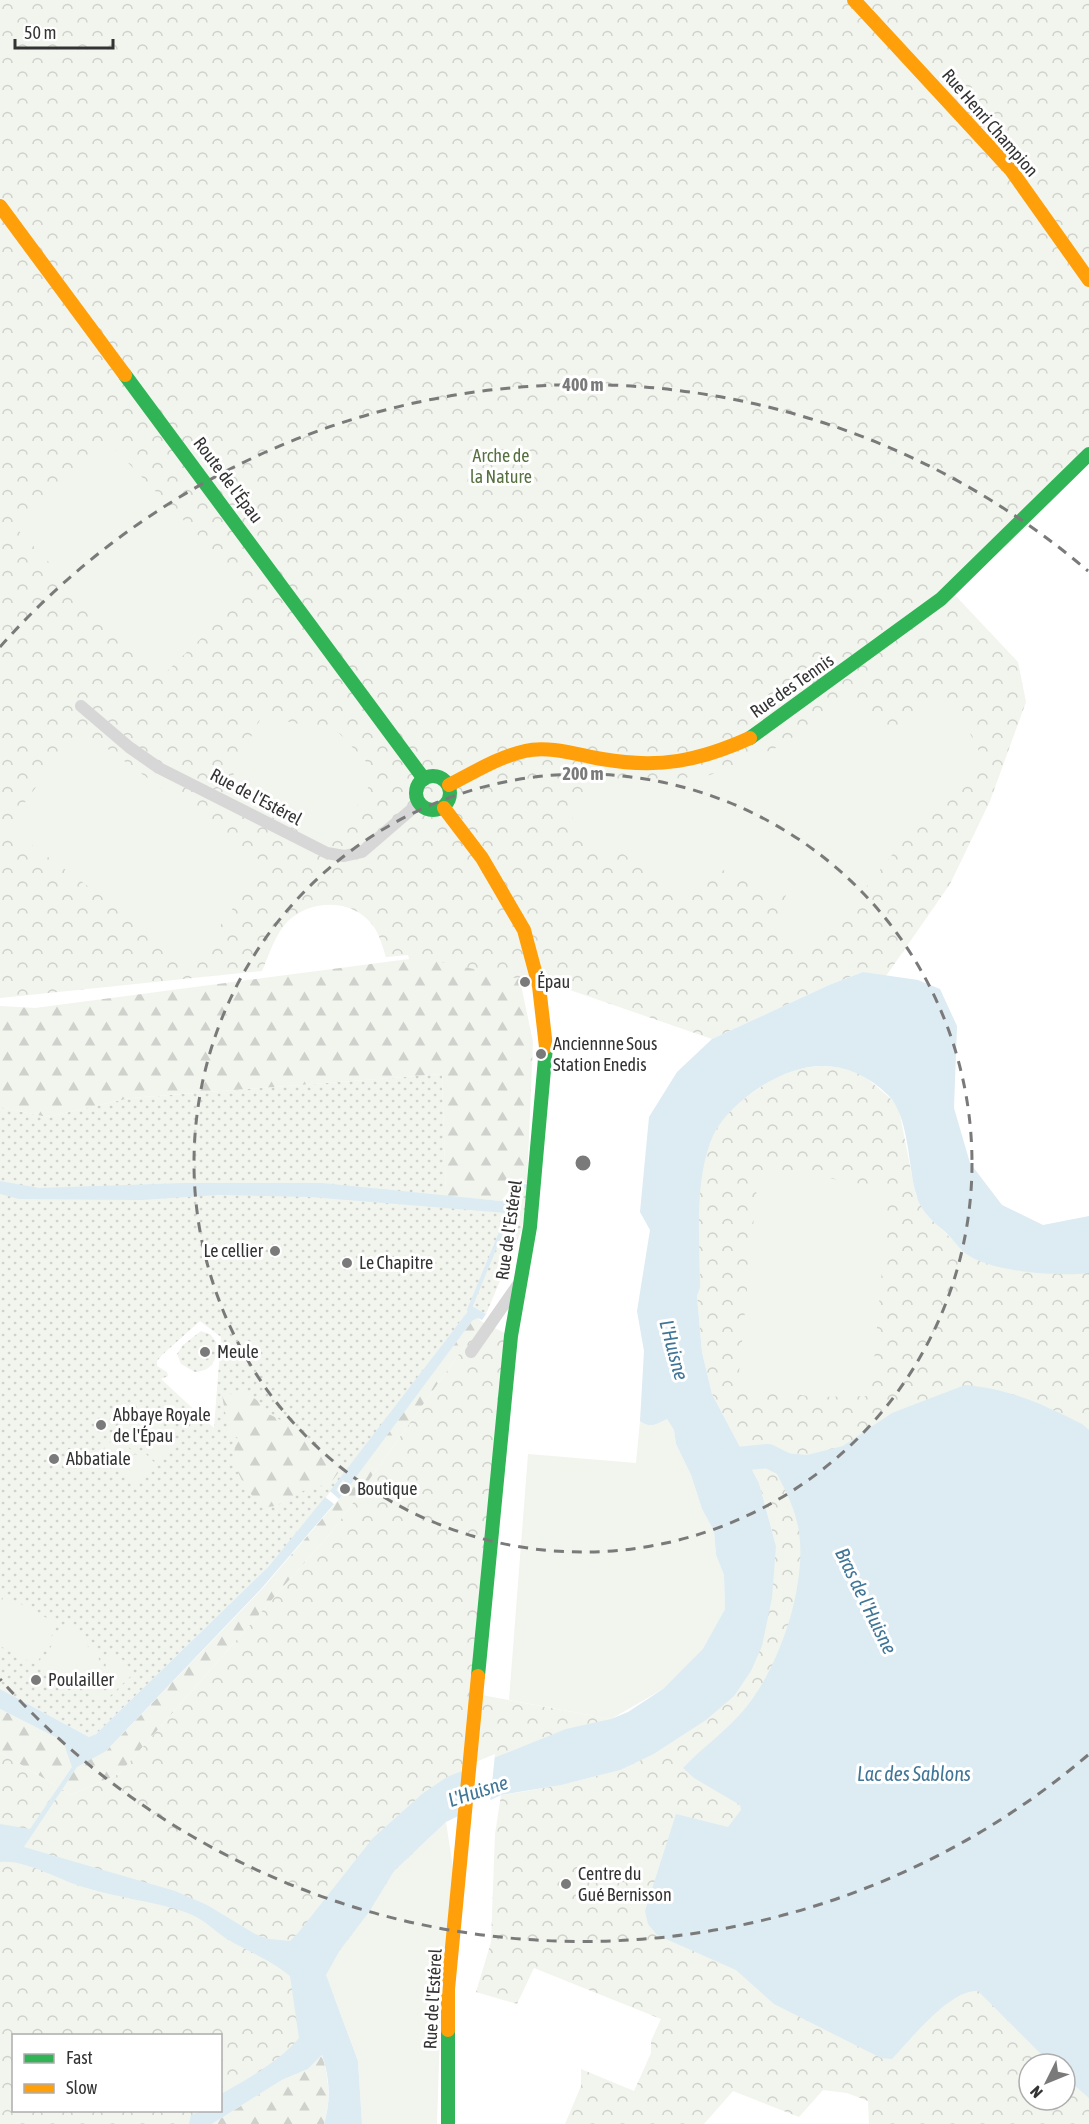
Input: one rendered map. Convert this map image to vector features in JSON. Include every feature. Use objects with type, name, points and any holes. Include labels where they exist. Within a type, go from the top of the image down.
[{"type":"street","name":"Rue Henri Champion","points":[[854,0],[1011,170],[1089,280]]},
{"type":"street","name":"Route de l'Épau","points":[[0,206],[424,778]]},
{"type":"street","name":"Rue des Tennis","points":[[448,784],[526,750],[554,751],[618,762],[658,765],[713,754],[750,738],[941,599],[1089,454]]},
{"type":"street","name":"Rue de l'Estérel","points":[[81,706],[129,747],[159,768],[327,853],[344,855],[362,852],[419,803]]},
{"type":"street","points":[[440,777],[448,784],[451,796],[444,808],[428,810],[419,803],[417,788],[424,778],[440,777]]},
{"type":"street","name":"Rue de l'Estérel","points":[[444,808],[482,858],[524,930],[539,986],[546,1043],[530,1227],[511,1336],[448,1989],[448,2124]]},
{"type":"street","points":[[471,1352],[521,1281]]},
{"type":"green space","name":"Arche de la Nature","points":[[0,0],[1089,0],[1089,454],[952,592],[1018,662],[1026,702],[990,801],[950,884],[886,976],[863,972],[829,985],[712,1039],[567,989],[408,955],[386,957],[374,927],[366,918],[345,907],[321,905],[298,914],[283,926],[262,971],[0,998]]},
{"type":"green space","points":[[108,442],[251,590],[160,678],[17,529]]},
{"type":"green space","points":[[849,692],[879,730],[890,738],[926,706],[953,700],[981,755],[975,780],[946,800],[933,804],[826,937],[815,946],[795,941],[780,926],[786,894],[707,864],[702,891],[685,894],[620,852],[590,843],[572,826],[573,799],[589,788],[710,775],[783,745]]},
{"type":"green space","points":[[262,716],[339,733],[371,767],[371,783],[342,831],[313,838],[238,800],[233,771]]},
{"type":"green space","points":[[79,728],[265,864],[193,963],[7,827]]},
{"type":"green space","points":[[398,912],[507,918],[533,1042],[527,1183],[517,1182],[501,1201],[446,1196],[442,1074],[130,1098],[47,1117],[0,1107],[0,1006],[35,1008],[409,959]]},
{"type":"green space","points":[[822,1066],[847,1068],[863,1075],[898,1105],[916,1196],[927,1215],[966,1253],[987,1263],[1037,1272],[1089,1273],[1089,2124],[869,2124],[868,2101],[847,2093],[823,2090],[799,2117],[733,2091],[704,2124],[565,2124],[581,2086],[581,2069],[634,2091],[651,2053],[651,2041],[661,2019],[534,1968],[517,2004],[476,1992],[491,1942],[495,1834],[501,1795],[578,1781],[616,1770],[652,1755],[776,1546],[759,1483],[712,1394],[702,1352],[697,1296],[700,1288],[699,1204],[703,1161],[717,1125],[734,1106],[745,1098],[771,1081],[794,1070]]},
{"type":"green space","points":[[442,1074],[446,1196],[506,1213],[520,1187],[528,1189],[522,1229],[486,1314],[472,1306],[331,1491],[269,1566],[96,1734],[89,1737],[0,1689],[0,1107],[47,1117],[130,1098]],"holes":[[[200,1321],[221,1337],[214,1428],[161,1379],[168,1376],[167,1372],[157,1366],[157,1361]]]},
{"type":"green space","points":[[758,1175],[811,1175],[889,1189],[871,1396],[813,1397],[738,1384]]},
{"type":"green space","points":[[478,1318],[482,1322],[335,1528],[119,1774],[71,1795],[0,1752],[0,1709],[63,1741],[69,1752],[106,1751],[262,1589],[339,1499],[341,1495],[335,1490],[344,1479],[350,1484],[472,1321]]},
{"type":"green space","points":[[482,1322],[511,1336],[476,1694],[611,1719],[445,1799],[313,2036],[222,2108],[222,2034],[12,2034],[12,2112],[219,2112],[204,2124],[0,2124],[0,1752],[71,1795],[119,1774],[335,1528]]},
{"type":"green space","points":[[201,1331],[210,1334],[217,1343],[216,1354],[210,1367],[195,1372],[181,1364],[177,1354],[183,1345]]},
{"type":"green space","points":[[242,1393],[254,1398],[268,1414],[284,1422],[314,1444],[331,1450],[338,1473],[330,1484],[306,1490],[270,1507],[258,1502],[237,1471],[234,1455],[238,1438],[229,1433],[222,1395]]},
{"type":"green space","points":[[142,1408],[159,1424],[144,1440],[139,1435],[134,1440],[122,1429]]},
{"type":"green space","points":[[667,1419],[674,1430],[676,1444],[691,1475],[702,1509],[714,1531],[716,1555],[724,1575],[725,1609],[704,1649],[663,1689],[611,1719],[509,1700],[528,1454],[636,1463],[640,1421],[650,1425]]},
{"type":"green space","points":[[161,1426],[179,1443],[159,1463],[147,1451],[151,1446],[146,1441]]},
{"type":"green space","points":[[121,1431],[132,1442],[128,1447],[133,1452],[117,1469],[100,1453]]},
{"type":"green space","points":[[145,1453],[157,1465],[136,1487],[119,1470],[135,1454],[140,1458]]},
{"type":"green space","points":[[4,1595],[58,1624],[36,1665],[0,1646],[0,1606]]},
{"type":"green space","points":[[71,1621],[74,1633],[86,1636],[88,1647],[98,1652],[104,1700],[39,1667],[63,1626]]},
{"type":"green space","points":[[109,1656],[122,1659],[133,1674],[109,1697],[105,1658]]},
{"type":"green space","points":[[446,1822],[453,1868],[441,2000],[437,2124],[362,2124],[358,2061],[326,1975],[340,1950],[369,1912],[394,1871]]},
{"type":"green space","points":[[322,2055],[328,2090],[328,2106],[324,2124],[212,2124],[282,2080],[308,2069]]},
{"type":"water","name":"L'Huisne","points":[[863,972],[918,980],[940,989],[957,1026],[954,1108],[970,1163],[1002,1205],[1043,1225],[1089,1216],[1089,1273],[1025,1272],[990,1265],[965,1253],[920,1205],[913,1183],[904,1128],[895,1104],[872,1082],[856,1073],[822,1066],[804,1068],[770,1081],[733,1108],[713,1135],[705,1160],[700,1196],[700,1288],[697,1296],[702,1352],[712,1394],[759,1483],[776,1546],[772,1598],[762,1646],[751,1671],[734,1696],[706,1720],[652,1755],[620,1770],[561,1785],[501,1795],[446,1822],[394,1871],[369,1912],[340,1950],[326,1975],[358,2061],[362,2124],[324,2124],[329,2090],[322,2055],[308,2069],[282,2080],[212,2124],[189,2124],[191,2115],[198,2112],[222,2112],[222,2093],[272,2062],[299,2038],[290,1976],[227,1939],[191,1914],[87,1888],[21,1864],[0,1862],[0,1824],[30,1829],[72,1767],[63,1741],[0,1709],[0,1689],[89,1737],[96,1734],[269,1566],[325,1497],[334,1504],[261,1589],[106,1751],[77,1767],[24,1847],[175,1891],[207,1905],[255,1934],[269,1939],[290,1941],[373,1838],[422,1794],[447,1777],[566,1729],[611,1719],[628,1712],[663,1689],[703,1649],[725,1609],[724,1575],[716,1555],[714,1531],[702,1509],[691,1475],[676,1444],[674,1430],[667,1419],[650,1425],[640,1421],[644,1351],[637,1311],[650,1230],[640,1212],[649,1117],[677,1072],[712,1039],[829,985]]},
{"type":"water","points":[[0,1181],[39,1188],[186,1183],[322,1183],[501,1201],[509,1198],[517,1182],[529,1185],[528,1189],[520,1187],[507,1213],[310,1197],[218,1195],[141,1200],[19,1199],[0,1194]]},
{"type":"water","points":[[472,1306],[486,1314],[482,1320],[478,1318],[472,1321],[350,1485],[343,1480],[336,1490],[342,1495],[339,1499],[330,1491]]},
{"type":"water","name":"Lac des Sablons","points":[[965,1385],[997,1390],[1025,1398],[1082,1424],[1089,1430],[1089,2098],[1077,2088],[1077,2052],[1039,2052],[978,1991],[955,1998],[943,2006],[892,2059],[881,2058],[774,2004],[736,1970],[657,1935],[648,1924],[645,1911],[676,1814],[728,1827],[741,1810],[740,1805],[694,1778],[683,1768],[736,1719],[756,1694],[779,1650],[788,1626],[799,1577],[799,1532],[791,1502],[768,1456],[772,1452],[807,1455],[843,1446],[892,1413]]},
{"type":"pier","points":[[495,1754],[490,1803],[469,1813],[461,1768]]},
{"type":"waterway","points":[[469,1310],[519,1189]]},
{"type":"waterway","name":"Bras de l'Huisne","points":[[718,1461],[768,1456],[796,1470]]},
{"type":"traffic: fast","points":[[125,375],[424,779]]},
{"type":"traffic: fast","points":[[750,738],[941,599],[1089,454]]},
{"type":"traffic: fast","points":[[433,776],[445,781],[450,793],[445,805],[433,810],[421,805],[416,793],[421,781],[433,776]]},
{"type":"traffic: fast","points":[[478,1676],[511,1336],[530,1227],[546,1047]]},
{"type":"traffic: fast","points":[[448,2030],[448,2124]]},
{"type":"traffic: slow","points":[[854,0],[1011,170],[1089,280]]},
{"type":"traffic: slow","points":[[0,206],[125,375]]},
{"type":"traffic: slow","points":[[449,785],[505,757],[534,749],[564,751],[623,762],[660,763],[696,757],[750,738]]},
{"type":"traffic: slow","points":[[444,808],[482,858],[524,930],[539,986],[546,1047]]},
{"type":"traffic: slow","points":[[448,2030],[448,1989],[478,1676]]},
{"type":"place","name":"Épau","points":[[525,982]]},
{"type":"place","name":"Anciennne Sous Station Enedis","points":[[541,1054]]},
{"type":"place","name":"Le cellier","points":[[275,1251]]},
{"type":"place","name":"Le Chapitre","points":[[347,1263]]},
{"type":"place","name":"Meule","points":[[205,1352]]},
{"type":"place","name":"Abbaye Royale de l'Épau","points":[[101,1425]]},
{"type":"place","name":"Abbatiale","points":[[54,1459]]},
{"type":"place","name":"Boutique","points":[[345,1489]]},
{"type":"place","name":"Poulailler","points":[[36,1680]]},
{"type":"place","name":"Centre du Gué Bernisson","points":[[566,1884]]}]
